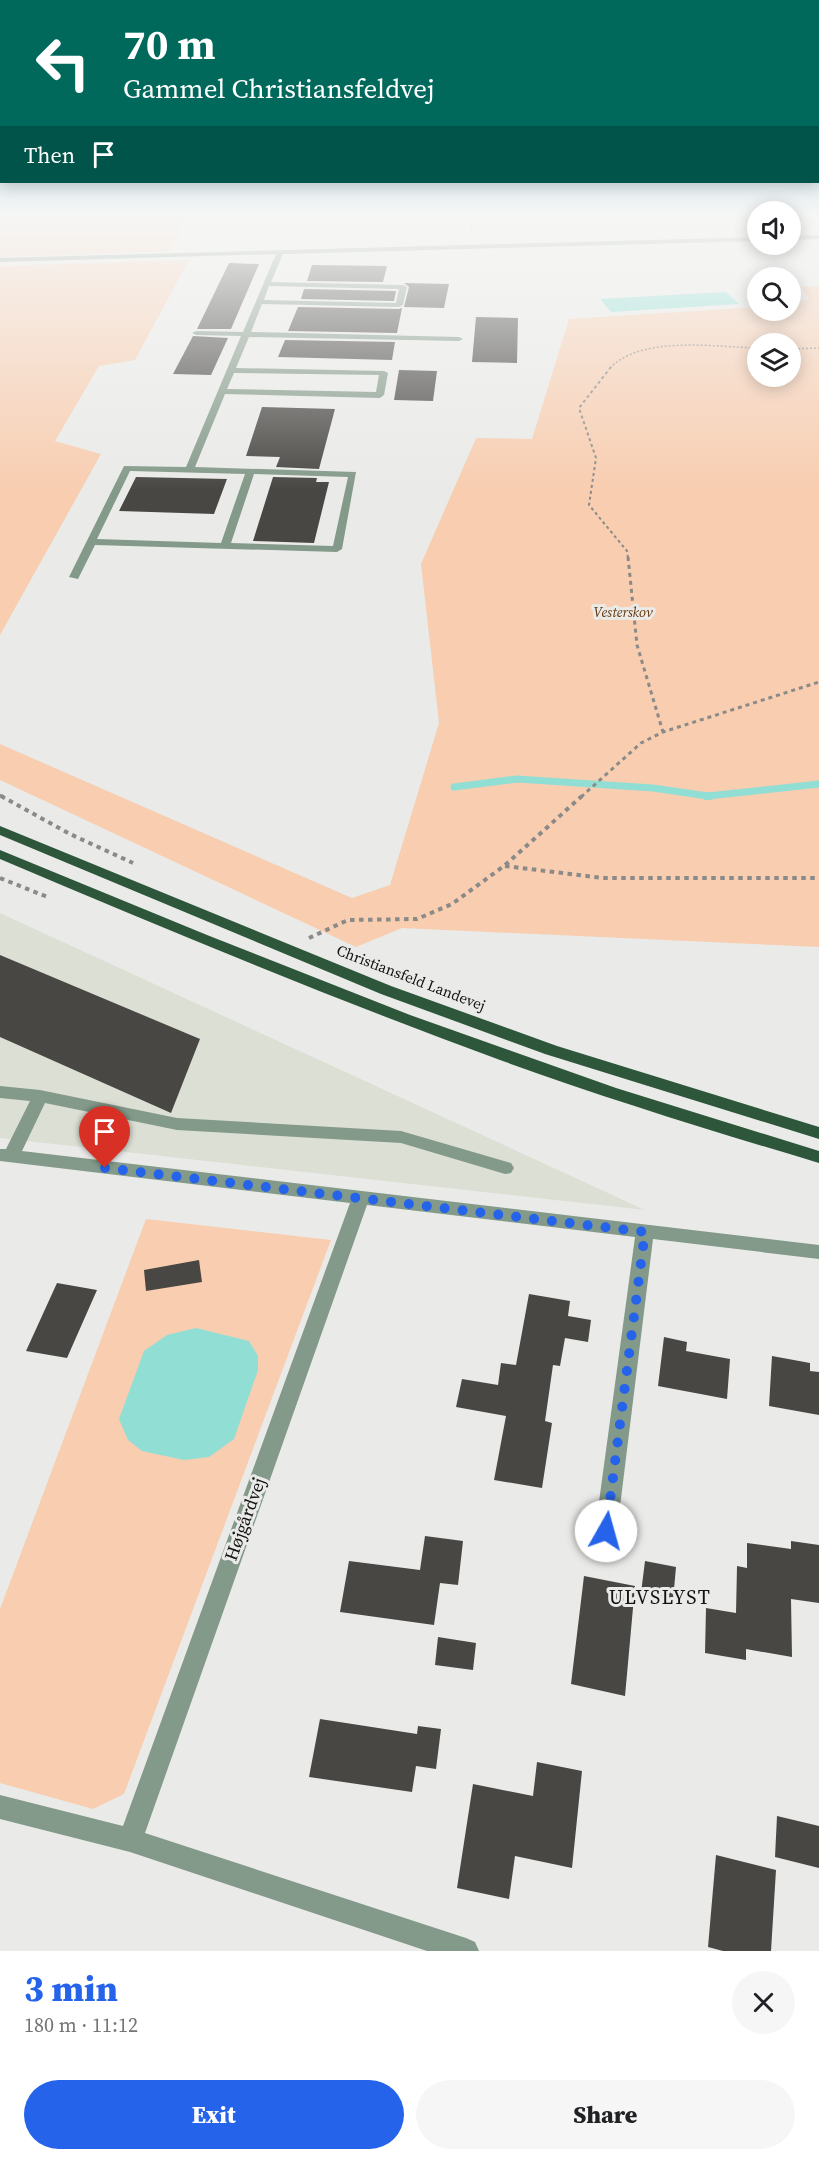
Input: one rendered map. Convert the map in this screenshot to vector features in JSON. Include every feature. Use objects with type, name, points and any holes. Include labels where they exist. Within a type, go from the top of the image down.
[{"type":"main road","name":"Christiansfeld Landevej","points":[[0,830],[386,990],[551,1050],[819,1133]]},
{"type":"main road","points":[[0,854],[286,973],[491,1052],[634,1100],[819,1157]]},
{"type":"street","points":[[189,470],[257,308]]},
{"type":"street","points":[[196,333],[459,339]]},
{"type":"street","points":[[222,391],[380,395],[384,374],[231,370]]},
{"type":"street","points":[[74,577],[91,542],[127,468],[353,474],[337,549],[91,542]]},
{"type":"street","points":[[225,546],[250,472]]},
{"type":"street","points":[[0,1092],[40,1096],[177,1124],[401,1137],[506,1167]]},
{"type":"street","points":[[40,1096],[6,1156],[819,1252]]},
{"type":"street","name":"Højgårdvej","points":[[130,1840],[361,1198]]},
{"type":"street","points":[[606,1531],[645,1232]]},
{"type":"street","points":[[0,1807],[130,1840],[430,1945],[466,1951]]},
{"type":"path","points":[[663,732],[637,645],[627,551],[589,505],[596,458],[579,408],[618,360],[640,351],[675,346],[747,348]]},
{"type":"path","points":[[801,349],[819,348]]},
{"type":"path","points":[[318,942],[308,938],[348,920],[417,919],[452,904],[504,866],[641,743],[663,732],[819,682]]},
{"type":"path","points":[[0,795],[70,834],[135,864]]},
{"type":"path","points":[[504,866],[603,878],[819,878]]},
{"type":"shaded area","points":[[0,913],[645,1210],[0,1138]]},
{"type":"green space","points":[[0,308],[163,308],[135,360],[99,366],[55,441],[101,454],[0,635]]},
{"type":"green space","name":"Vesterskov","points":[[747,308],[747,321],[801,321],[801,308],[819,308],[819,947],[402,928],[356,947],[0,780],[0,744],[352,898],[390,885],[439,723],[421,564],[476,438],[532,439],[569,319]]},
{"type":"green space","points":[[146,1219],[331,1240],[124,1794],[93,1809],[0,1783],[0,1609]]},
{"type":"water","points":[[608,308],[674,308],[611,312]]},
{"type":"water","points":[[196,1328],[249,1341],[258,1356],[258,1370],[234,1439],[209,1457],[184,1460],[142,1451],[128,1440],[119,1419],[144,1351],[167,1335]]},
{"type":"building","points":[[207,308],[240,308],[231,329],[197,329]]},
{"type":"building","points":[[298,308],[402,308],[397,333],[288,331]]},
{"type":"building","points":[[476,317],[518,318],[517,363],[472,362]]},
{"type":"building","points":[[193,336],[228,338],[211,375],[173,374]]},
{"type":"building","points":[[285,340],[395,342],[392,360],[278,357]]},
{"type":"building","points":[[399,370],[437,371],[433,401],[394,400]]},
{"type":"building","points":[[262,407],[335,409],[319,469],[276,467],[280,457],[246,456]]},
{"type":"building","points":[[136,477],[227,479],[214,514],[119,511]]},
{"type":"building","points":[[273,477],[317,478],[316,482],[329,482],[314,543],[253,541]]},
{"type":"building","points":[[0,955],[200,1039],[171,1113],[0,1037]]},
{"type":"building","points":[[199,1260],[202,1282],[146,1291],[144,1270]]},
{"type":"building","points":[[57,1283],[97,1290],[67,1358],[26,1351]]},
{"type":"building","points":[[529,1294],[570,1301],[568,1316],[591,1320],[588,1342],[565,1338],[560,1366],[553,1365],[545,1421],[552,1423],[542,1488],[494,1480],[506,1416],[456,1407],[462,1379],[498,1385],[501,1363],[516,1365]]},
{"type":"building","points":[[664,1337],[687,1342],[686,1351],[730,1359],[727,1399],[658,1386]]},
{"type":"building","points":[[772,1356],[810,1363],[810,1371],[819,1372],[819,1415],[769,1406]]},
{"type":"building","points":[[425,1536],[463,1541],[458,1585],[440,1583],[434,1625],[340,1612],[349,1561],[420,1570]]},
{"type":"building","points":[[791,1541],[819,1545],[819,1603],[791,1599],[792,1657],[746,1649],[746,1660],[705,1653],[706,1608],[736,1613],[737,1566],[747,1568],[747,1543],[791,1549]]},
{"type":"building","points":[[645,1561],[676,1567],[673,1600],[641,1593]]},
{"type":"building","points":[[584,1576],[635,1586],[625,1696],[571,1684]]},
{"type":"building","points":[[438,1637],[476,1643],[473,1670],[435,1665]]},
{"type":"building","points":[[320,1719],[417,1734],[418,1726],[441,1729],[436,1769],[416,1766],[412,1792],[309,1777]]},
{"type":"building","points":[[537,1762],[582,1771],[572,1868],[515,1856],[509,1899],[457,1888],[473,1784],[533,1796]]},
{"type":"building","points":[[777,1816],[819,1826],[819,1868],[775,1857]]},
{"type":"building","points":[[716,1855],[776,1870],[771,1951],[723,1951],[708,1947]]},
{"type":"waterway","points":[[454,787],[517,779],[653,788],[708,796]]},
{"type":"waterway","points":[[708,796],[819,784]]},
{"type":"district","name":"ULVSLYST","points":[[660,1597]]},
{"type":"route","points":[[105,1168],[645,1232],[606,1531]]}]
